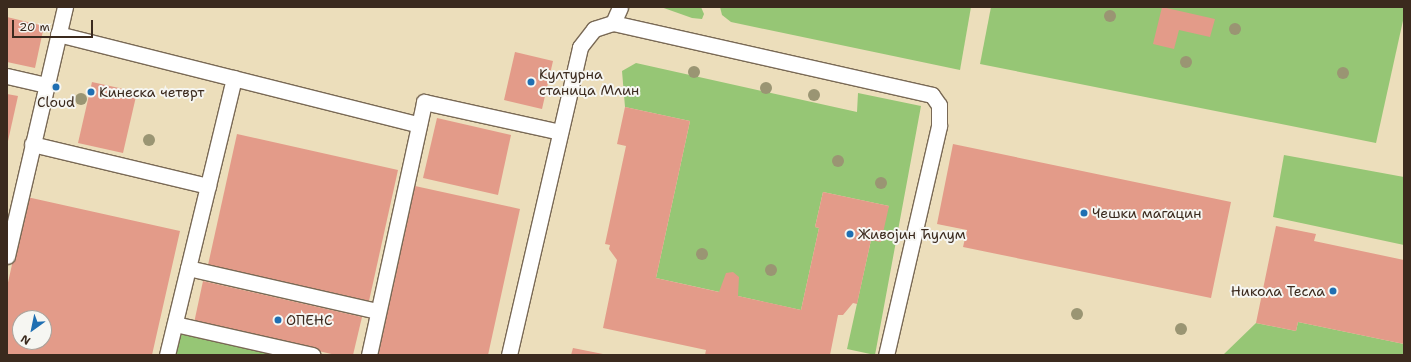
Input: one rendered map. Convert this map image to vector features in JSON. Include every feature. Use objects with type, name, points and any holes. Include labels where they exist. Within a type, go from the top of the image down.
[{"type":"lane","points":[[7,256],[45,85],[65,7]]},
{"type":"lane","points":[[613,23],[620,7]]},
{"type":"lane","points":[[509,355],[580,47],[594,29],[613,23],[932,95],[939,105],[939,126],[886,355]]},
{"type":"lane","points":[[58,34],[419,125]]},
{"type":"lane","points":[[7,76],[45,85]]},
{"type":"lane","points":[[168,355],[234,78]]},
{"type":"lane","points":[[369,355],[424,102],[560,132]]},
{"type":"lane","points":[[32,144],[208,186]]},
{"type":"lane","points":[[188,268],[378,311]]},
{"type":"lane","points":[[175,324],[313,355]]},
{"type":"green space","points":[[661,7],[701,7],[704,14],[702,19],[692,18]]},
{"type":"green space","points":[[720,7],[971,7],[960,70],[731,22],[722,15]]},
{"type":"green space","points":[[991,7],[1404,7],[1404,16],[1376,143],[980,64]]},
{"type":"green space","points":[[636,63],[857,112],[858,93],[921,106],[875,355],[847,349],[871,240],[889,206],[823,192],[815,227],[819,228],[801,310],[656,278],[690,121],[625,107],[622,71]]},
{"type":"green space","points":[[1284,155],[1404,177],[1404,245],[1273,217]]},
{"type":"green space","points":[[1298,322],[1404,344],[1404,355],[1223,355],[1256,323],[1296,331]]},
{"type":"green space","points":[[176,331],[281,355],[171,355]]},
{"type":"building","points":[[1162,7],[1215,19],[1210,37],[1179,30],[1174,49],[1153,44]]},
{"type":"building","points":[[7,17],[44,26],[35,68],[7,62]]},
{"type":"building","points":[[515,52],[553,61],[542,109],[504,100]]},
{"type":"building","points":[[92,82],[137,92],[123,153],[78,143]]},
{"type":"building","points":[[7,94],[18,96],[8,141],[7,141]]},
{"type":"building","name":"Живојин Ћулум","points":[[625,107],[690,121],[656,278],[719,292],[726,273],[733,272],[739,277],[738,296],[801,310],[819,228],[815,227],[823,192],[889,206],[881,242],[871,240],[857,304],[853,303],[843,315],[838,315],[830,355],[705,355],[706,350],[603,328],[617,260],[609,249],[610,245],[605,244],[626,146],[617,144]]},
{"type":"building","points":[[437,118],[511,135],[498,195],[423,178]]},
{"type":"building","points":[[237,134],[398,170],[369,301],[208,265]]},
{"type":"building","name":"Чешки магацин","points":[[953,144],[1231,202],[1211,298],[963,247],[967,230],[937,224]]},
{"type":"building","points":[[415,186],[520,209],[488,355],[377,355]]},
{"type":"building","points":[[27,197],[180,231],[152,355],[7,355],[7,287]]},
{"type":"building","name":"Никола Тесла","points":[[1276,226],[1316,234],[1314,241],[1404,260],[1404,344],[1298,322],[1296,331],[1256,323]]},
{"type":"building","name":"ОПЕНС","points":[[203,281],[362,317],[353,355],[336,355],[194,323]]},
{"type":"building","points":[[573,348],[603,354],[603,355],[571,355]]},
{"type":"place","name":"Културна станица Млин","points":[[531,82]]},
{"type":"place","name":"Cloud","points":[[56,87]]},
{"type":"place","name":"Кинеска четврт","points":[[91,92]]},
{"type":"place","name":"Чешки магацин","points":[[1084,213]]},
{"type":"place","name":"Живојин Ћулум","points":[[850,234]]},
{"type":"place","name":"Никола Тесла","points":[[1333,291]]},
{"type":"place","name":"ОПЕНС","points":[[278,320]]}]
